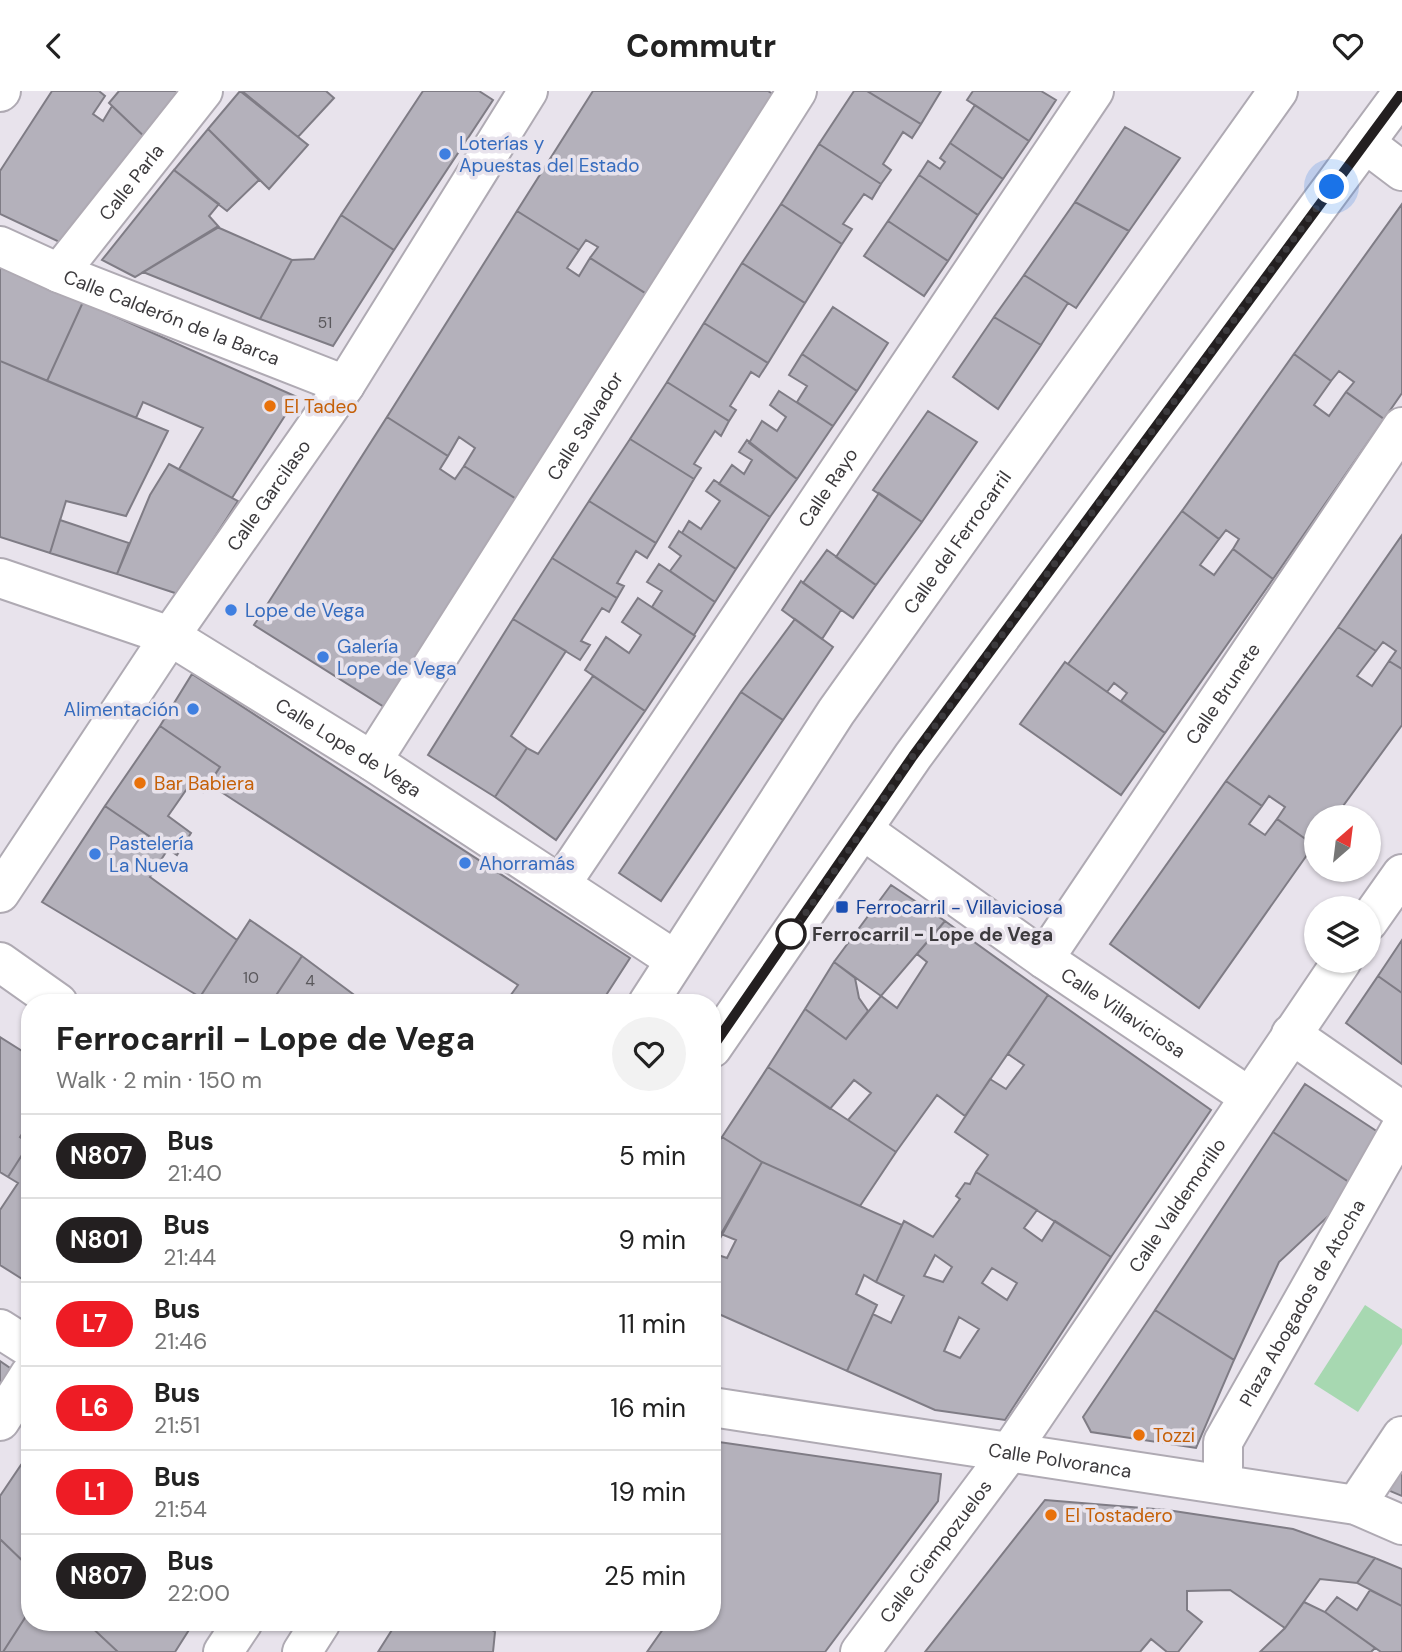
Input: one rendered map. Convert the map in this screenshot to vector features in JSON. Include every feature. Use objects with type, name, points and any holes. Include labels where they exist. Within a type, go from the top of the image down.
[{"type":"street","name":"Calle Parla","points":[[59,273],[203,91]]},
{"type":"street","name":"Calle Garcilaso","points":[[0,893],[170,636],[345,385],[528,91]]},
{"type":"street","name":"Calle Salvador","points":[[372,761],[797,91]]},
{"type":"street","name":"Calle Rayo","points":[[561,884],[1094,91]]},
{"type":"street","name":"Calle del Ferrocarril","points":[[654,994],[836,712],[1278,91]]},
{"type":"street","points":[[721,1035],[913,756],[1402,93]]},
{"type":"street","points":[[1365,143],[1402,171]]},
{"type":"street","name":"Calle Calderón de la Barca","points":[[0,246],[59,273],[345,385]]},
{"type":"street","name":"Calle Brunete","points":[[1044,959],[1402,427]]},
{"type":"street","name":"Calle Lope de Vega","points":[[0,577],[170,636],[372,761],[675,960]]},
{"type":"street","name":"Calle Villaviciosa","points":[[863,830],[1044,959],[1248,1096]]},
{"type":"street","points":[[1381,904],[1402,874]]},
{"type":"street","points":[[0,962],[45,994]]},
{"type":"street","name":"Calle Valdemorillo","points":[[1011,1450],[1334,973]]},
{"type":"street","points":[[1291,1034],[1402,1111]]},
{"type":"street","name":"Plaza Abogados de Atocha","points":[[1223,1483],[1223,1442],[1402,1126]]},
{"type":"street","points":[[0,1329],[21,1342]]},
{"type":"street","points":[[0,1421],[21,1388]]},
{"type":"street","name":"Calle Polvoranca","points":[[721,1408],[1011,1450],[1356,1505],[1402,1525]]},
{"type":"street","points":[[1356,1505],[1402,1436]]},
{"type":"street","name":"Calle Ciempozuelos","points":[[860,1652],[1011,1450]]},
{"type":"street","points":[[223,1652],[237,1631]]},
{"type":"street","points":[[302,1652],[315,1631]]},
{"type":"green space","points":[[1365,1305],[1402,1329],[1402,1344],[1358,1412],[1314,1384]]},
{"type":"building","points":[[52,91],[99,91],[105,96],[93,114],[103,121],[112,106],[150,142],[68,246],[0,214],[0,171]]},
{"type":"building","points":[[119,91],[176,91],[185,99],[150,142],[109,103]]},
{"type":"building","points":[[240,91],[308,145],[269,189],[208,129]]},
{"type":"building","points":[[242,91],[326,91],[334,98],[298,137]]},
{"type":"building","points":[[423,91],[479,91],[493,100],[394,250],[341,215]]},
{"type":"building","points":[[593,91],[768,91],[779,98],[653,298],[590,258],[598,247],[586,240],[579,250],[517,211]]},
{"type":"building","points":[[854,91],[867,91],[921,124],[912,138],[903,132],[883,164],[891,170],[881,184],[819,144]]},
{"type":"building","points":[[867,91],[941,91],[921,124]]},
{"type":"building","points":[[973,91],[1041,91],[1056,100],[1029,141],[967,100]]},
{"type":"building","points":[[975,105],[1029,141],[1003,179],[950,143]]},
{"type":"building","points":[[1125,127],[1180,158],[1129,231],[1075,202]]},
{"type":"building","points":[[208,129],[259,180],[227,211],[174,170]]},
{"type":"building","points":[[950,143],[1003,179],[978,215],[919,175],[928,161],[940,169],[945,162],[940,158]]},
{"type":"building","points":[[819,144],[881,184],[872,199],[864,194],[843,224],[852,229],[842,244],[781,204]]},
{"type":"building","points":[[174,170],[219,204],[209,216],[219,227],[135,277],[102,260]]},
{"type":"building","points":[[919,175],[978,215],[948,261],[888,221]]},
{"type":"building","points":[[1075,202],[1129,231],[1076,308],[1024,275]]},
{"type":"building","points":[[781,204],[842,244],[805,303],[742,263]]},
{"type":"building","points":[[1402,204],[1402,393],[1384,419],[1346,392],[1354,382],[1339,371],[1331,381],[1294,354]]},
{"type":"building","points":[[517,211],[579,250],[567,268],[579,276],[590,258],[653,298],[521,502],[464,466],[475,448],[459,437],[448,456],[387,417]]},
{"type":"building","points":[[341,215],[394,250],[333,346],[260,319],[292,260],[314,259]]},
{"type":"building","points":[[888,221],[948,261],[924,296],[864,256]]},
{"type":"building","points":[[217,227],[292,260],[260,319],[143,272]]},
{"type":"building","points":[[742,263],[805,303],[768,363],[704,323]]},
{"type":"building","points":[[0,267],[83,302],[47,381],[0,361]]},
{"type":"building","points":[[1024,275],[1068,303],[1041,345],[994,317]]},
{"type":"building","points":[[83,302],[297,397],[232,498],[179,469],[203,428],[143,402],[136,418],[47,381]]},
{"type":"building","points":[[833,307],[888,343],[857,391],[802,354]]},
{"type":"building","points":[[994,317],[1041,345],[998,409],[953,377]]},
{"type":"building","points":[[704,323],[768,363],[759,377],[751,372],[730,406],[736,410],[729,421],[667,382]]},
{"type":"building","points":[[802,354],[857,391],[833,426],[797,402],[807,386],[789,375]]},
{"type":"building","points":[[1294,354],[1331,381],[1314,405],[1329,416],[1346,392],[1384,419],[1273,579],[1233,549],[1239,539],[1226,530],[1219,539],[1182,511]]},
{"type":"building","points":[[0,361],[168,431],[126,516],[66,501],[50,553],[0,537]]},
{"type":"building","points":[[667,382],[729,421],[721,436],[715,431],[694,464],[701,468],[694,479],[630,439]]},
{"type":"building","points":[[779,391],[833,426],[797,479],[749,443],[762,421],[777,431],[786,417],[770,405]]},
{"type":"building","points":[[928,411],[977,442],[922,522],[873,490]]},
{"type":"building","points":[[387,417],[448,456],[440,469],[455,479],[464,466],[521,502],[389,710],[254,625]]},
{"type":"building","points":[[630,439],[694,479],[656,543],[589,501]]},
{"type":"building","points":[[747,440],[797,479],[770,517],[719,484],[732,465],[744,474],[752,460],[739,452]]},
{"type":"building","points":[[169,464],[238,501],[178,594],[117,574],[150,495]]},
{"type":"building","points":[[714,480],[770,517],[736,569],[682,533],[689,521],[701,529],[720,501],[706,491]]},
{"type":"building","points":[[879,493],[922,522],[876,585],[836,557]]},
{"type":"building","points":[[589,501],[656,543],[647,558],[636,551],[617,583],[624,586],[617,598],[552,558]]},
{"type":"building","points":[[1182,511],[1219,539],[1200,565],[1214,575],[1233,549],[1273,579],[1165,733],[1121,701],[1127,693],[1114,683],[1107,692],[1068,664]]},
{"type":"building","points":[[60,520],[129,543],[117,574],[50,553]]},
{"type":"building","points":[[679,531],[736,569],[715,602],[670,571],[681,556],[669,547]]},
{"type":"building","points":[[1402,535],[1402,669],[1389,661],[1396,651],[1383,642],[1376,651],[1338,627]]},
{"type":"building","points":[[827,550],[876,585],[853,618],[803,583]]},
{"type":"building","points":[[552,558],[617,598],[609,612],[602,608],[581,641],[590,645],[580,660],[513,619]]},
{"type":"building","points":[[659,564],[715,602],[694,635],[652,607],[662,591],[647,582]]},
{"type":"building","points":[[801,581],[841,610],[822,639],[782,610]]},
{"type":"building","points":[[638,598],[695,636],[645,711],[585,670],[606,637],[629,653],[641,635],[622,622]]},
{"type":"building","points":[[513,619],[566,651],[511,736],[527,748],[495,797],[428,755]]},
{"type":"building","points":[[795,619],[833,647],[783,720],[741,692]]},
{"type":"building","points":[[1338,627],[1376,651],[1357,676],[1372,686],[1389,661],[1402,669],[1402,725],[1344,805],[1304,805],[1304,838],[1277,819],[1285,807],[1269,796],[1262,806],[1226,781]]},
{"type":"building","points":[[1065,662],[1165,733],[1121,795],[1020,724]]},
{"type":"building","points":[[192,674],[630,958],[607,994],[512,994],[518,985],[209,784],[220,767],[160,726]]},
{"type":"building","points":[[593,676],[645,711],[556,840],[495,797],[527,748],[538,754]]},
{"type":"building","points":[[741,692],[783,720],[661,901],[619,873]]},
{"type":"building","points":[[160,726],[220,767],[203,792],[191,783],[168,816],[191,833],[177,855],[105,806]]},
{"type":"building","points":[[1226,781],[1262,806],[1249,824],[1265,835],[1277,819],[1304,838],[1304,859],[1199,1008],[1110,944]]},
{"type":"building","points":[[105,806],[168,849],[150,877],[237,940],[202,994],[195,994],[42,902]]},
{"type":"building","points":[[891,885],[945,921],[881,996],[834,962]]},
{"type":"building","points":[[250,920],[302,956],[277,994],[202,994]]},
{"type":"building","points":[[945,921],[1048,995],[965,1116],[937,1095],[896,1152],[848,1120],[871,1093],[854,1080],[830,1109],[768,1067],[805,1009],[846,1039],[881,996],[897,1008],[927,962],[917,954]]},
{"type":"building","points":[[1402,940],[1402,993],[1378,976]]},
{"type":"building","points":[[302,956],[353,994],[277,994]]},
{"type":"building","points":[[834,962],[855,978],[859,998],[868,1011],[846,1039],[805,1009]]},
{"type":"building","points":[[1378,976],[1402,993],[1402,1064],[1346,1023]]},
{"type":"building","points":[[1048,995],[1211,1110],[1111,1257],[976,1172],[988,1155],[955,1132],[990,1079],[1006,1089],[1024,1065],[1008,1054]]},
{"type":"building","points":[[0,1037],[21,1050],[21,1157],[8,1177],[0,1172]]},
{"type":"building","points":[[768,1067],[896,1152],[860,1206],[762,1162],[722,1137]]},
{"type":"building","points":[[1305,1084],[1381,1134],[1349,1182],[1273,1132]]},
{"type":"building","points":[[1273,1132],[1349,1182],[1337,1208],[1279,1262],[1234,1360],[1155,1310]]},
{"type":"building","points":[[721,1138],[762,1162],[721,1237]]},
{"type":"building","points":[[21,1157],[21,1278],[0,1265],[0,1210],[18,1183],[8,1177]]},
{"type":"building","points":[[762,1162],[902,1225],[876,1282],[864,1275],[856,1294],[877,1305],[847,1371],[721,1315],[721,1256],[727,1258],[736,1240],[721,1234]]},
{"type":"building","points":[[976,1172],[1037,1210],[1024,1228],[1042,1241],[1055,1221],[1111,1257],[1005,1420],[935,1410],[847,1371],[873,1314],[891,1323],[904,1296],[876,1282],[904,1221],[933,1237],[960,1199],[956,1196],[965,1183],[970,1184]],"holes":[[[935,1255],[952,1267],[943,1282],[924,1276]],[[992,1268],[1017,1283],[1007,1300],[982,1283]],[[959,1317],[979,1329],[960,1358],[944,1351]]]},
{"type":"building","points":[[1155,1310],[1234,1360],[1196,1448],[1091,1432],[1083,1417]]},
{"type":"building","points":[[0,1361],[16,1372],[0,1397]]},
{"type":"building","points":[[721,1442],[941,1474],[938,1501],[825,1652],[647,1652],[662,1631],[721,1631]]},
{"type":"building","points":[[1402,1461],[1402,1496],[1378,1486]]},
{"type":"building","points":[[21,1465],[21,1559],[0,1539],[0,1496]]},
{"type":"building","points":[[1045,1500],[1167,1510],[1293,1529],[1375,1558],[1357,1583],[1320,1579],[1285,1628],[1230,1590],[1187,1591],[1187,1610],[1202,1622],[1178,1652],[1167,1652],[1151,1639],[1140,1652],[925,1652]]},
{"type":"building","points":[[0,1539],[21,1559],[21,1624],[3,1652],[0,1652]]},
{"type":"building","points":[[1375,1558],[1402,1569],[1402,1606],[1357,1583]]},
{"type":"building","points":[[1370,1590],[1402,1606],[1402,1652],[1381,1652],[1325,1612],[1337,1597],[1357,1610]]},
{"type":"building","points":[[1304,1602],[1325,1612],[1375,1648],[1371,1652],[1260,1652],[1285,1628]]},
{"type":"building","points":[[21,1624],[21,1631],[96,1631],[118,1652],[3,1652]]},
{"type":"building","points":[[96,1631],[188,1631],[175,1652],[118,1652]]},
{"type":"building","points":[[391,1631],[495,1632],[493,1652],[378,1652]]},
{"type":"bus line","name":"N807","points":[[721,1035],[913,756],[1402,93]]},
{"type":"place","name":"Loterías y Apuestas del Estado","points":[[445,154]]},
{"type":"place","name":"El Tadeo","points":[[270,406]]},
{"type":"place","name":"Lope de Vega","points":[[231,610]]},
{"type":"place","name":"Galería Lope de Vega","points":[[323,657]]},
{"type":"place","name":"Alimentación","points":[[193,709]]},
{"type":"place","name":"Bar Babiera","points":[[140,783]]},
{"type":"place","name":"Pastelería La Nueva","points":[[95,854]]},
{"type":"place","name":"Ahorramás","points":[[465,863]]},
{"type":"place","name":"Ferrocarril - Villaviciosa","points":[[842,907]]},
{"type":"place","name":"Ferrocarril - Lope de Vega","points":[[791,934]]},
{"type":"place","name":"Tozzi","points":[[1139,1435]]},
{"type":"place","name":"El Tostadero","points":[[1051,1515]]},
{"type":"route","points":[[791,934],[788,939],[913,756],[1332,187]]}]
